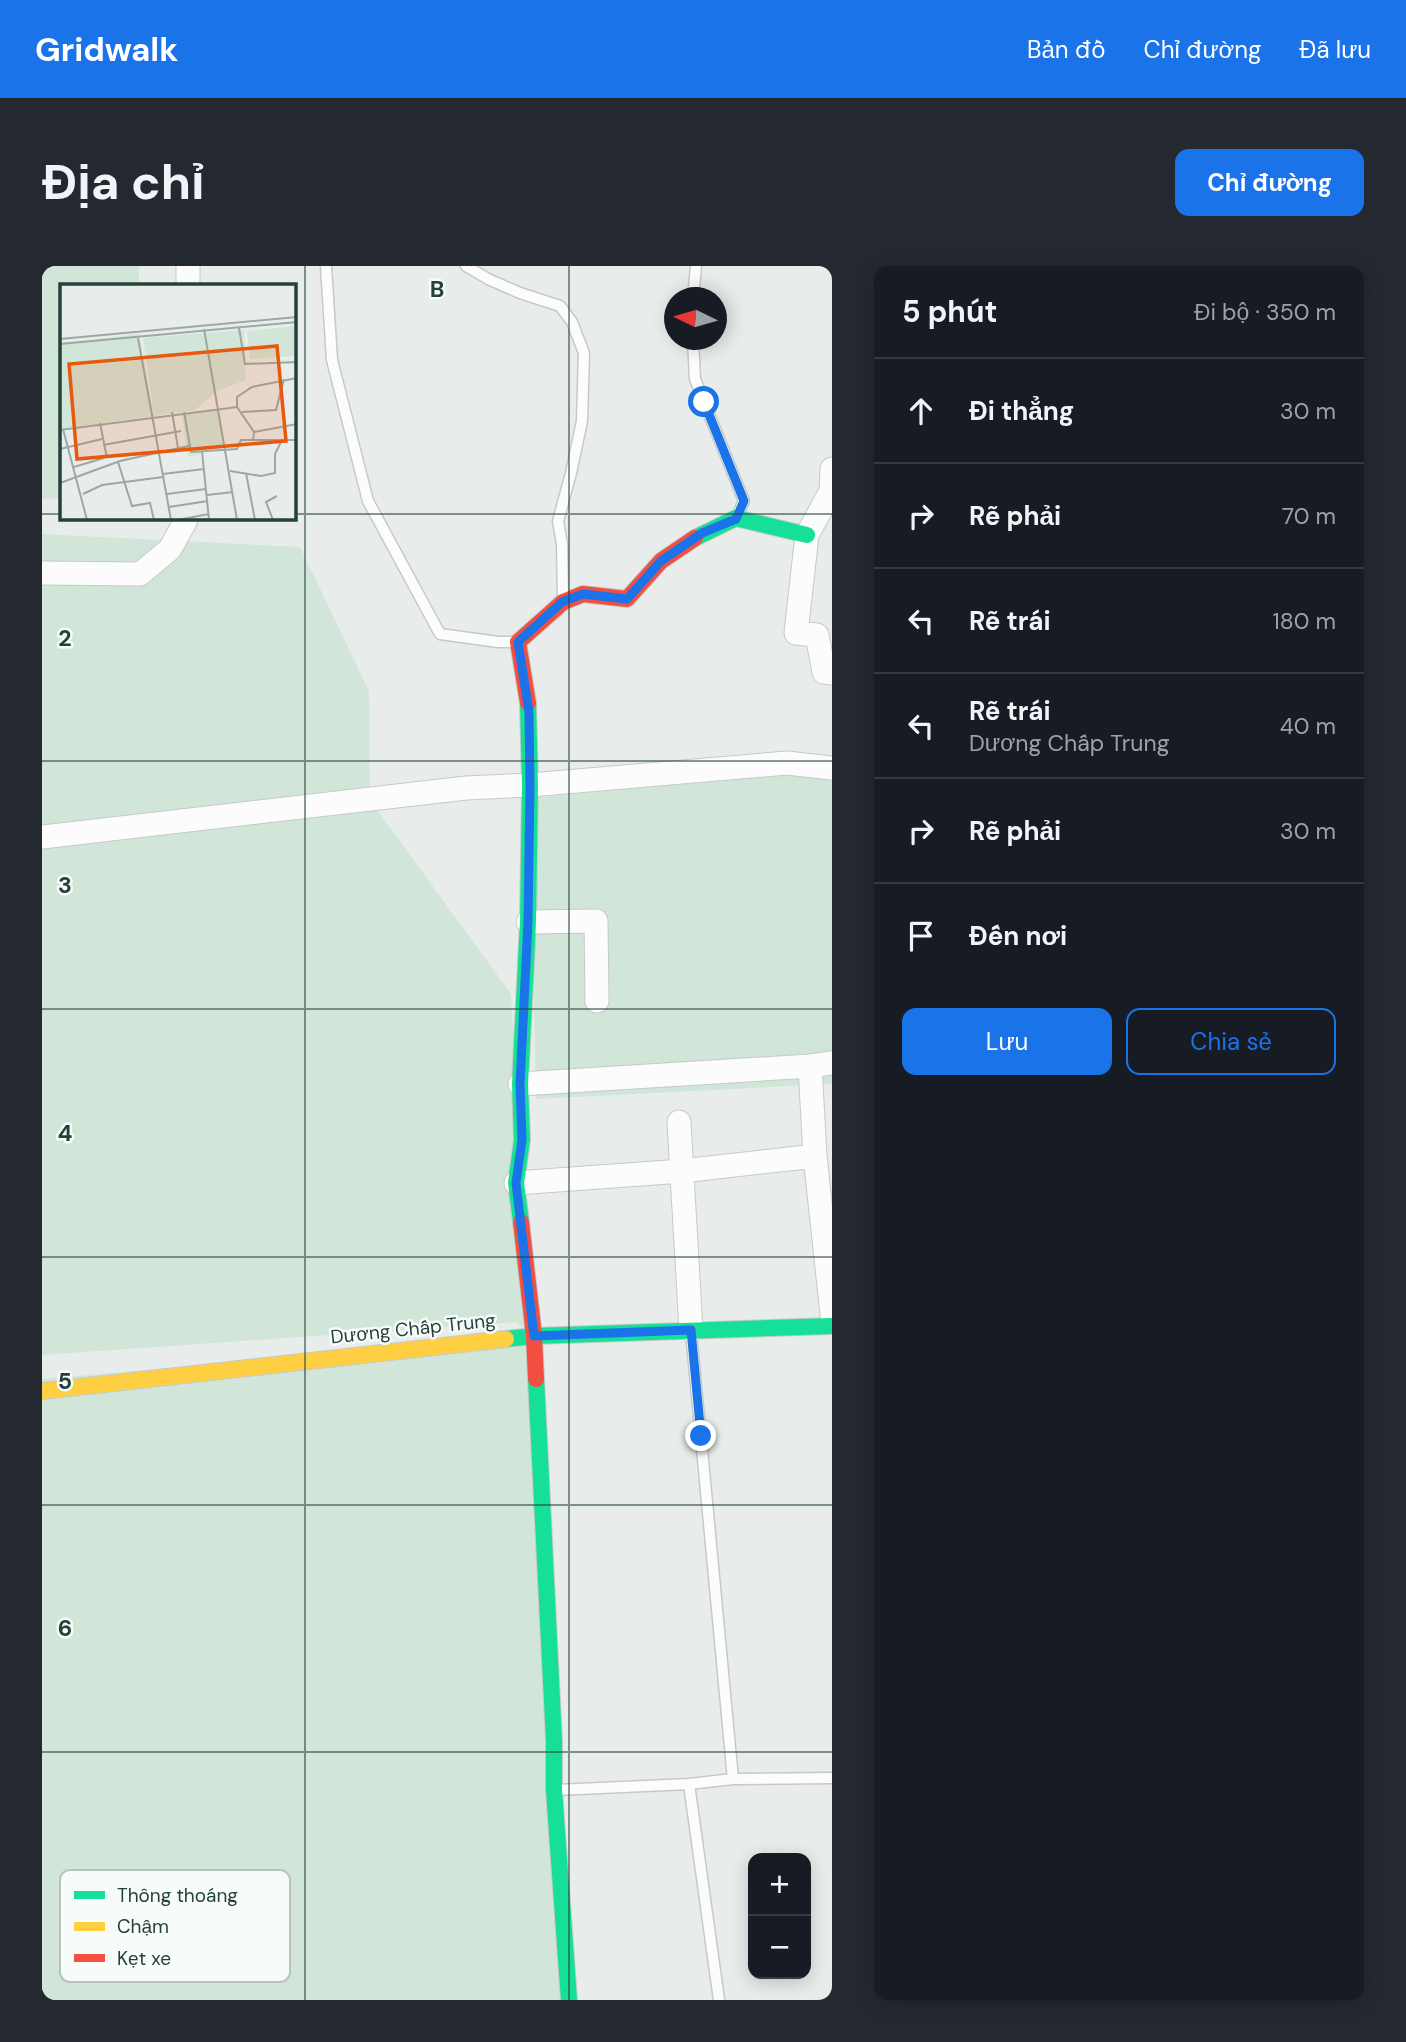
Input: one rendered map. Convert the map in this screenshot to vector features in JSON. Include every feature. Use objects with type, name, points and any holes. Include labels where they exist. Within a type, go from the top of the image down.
[{"type":"street","points":[[188,266],[188,284]]},
{"type":"street","points":[[832,469],[831,491],[807,535],[796,633],[817,635],[824,672],[832,673]]},
{"type":"street","points":[[569,2000],[554,1790],[554,1741],[534,1336],[516,1183],[522,1140],[520,1084],[528,922],[530,785],[529,712],[518,642],[562,602],[583,594],[627,599],[661,561],[702,533],[736,519],[807,535]]},
{"type":"street","points":[[42,573],[140,574],[170,549],[186,520]]},
{"type":"street","points":[[42,837],[466,788],[787,763],[832,768]]},
{"type":"street","points":[[528,922],[596,921],[597,1001]]},
{"type":"street","points":[[520,1084],[821,1065],[815,1156],[832,1314]]},
{"type":"street","points":[[680,1122],[691,1330]]},
{"type":"street","points":[[516,1183],[682,1171],[815,1156]]},
{"type":"street","name":"Dương Chấp Trung","points":[[42,1391],[534,1336],[832,1326]]},
{"type":"lane","points":[[327,266],[332,360],[368,501],[440,634],[518,642]]},
{"type":"lane","points":[[466,266],[520,293],[560,306],[572,322],[584,354],[582,421],[558,521],[562,544],[562,602]]},
{"type":"lane","points":[[694,287],[696,266]]},
{"type":"lane","points":[[694,350],[695,379],[744,501],[736,519]]},
{"type":"lane","points":[[691,1330],[733,1779]]},
{"type":"lane","points":[[554,1790],[689,1784],[733,1779],[832,1777]]},
{"type":"lane","points":[[689,1784],[719,2000]]},
{"type":"green space","points":[[42,266],[139,266],[139,284],[60,284],[60,498],[42,499]]},
{"type":"green space","points":[[42,534],[300,547],[369,691],[370,800],[511,994],[534,1336],[566,2000],[42,2000],[42,1379],[533,1336],[516,1322],[42,1355]]},
{"type":"green space","points":[[832,770],[832,1084],[536,1099],[530,798]]},
{"type":"traffic: fast","points":[[695,538],[736,518],[807,535]]},
{"type":"traffic: fast","points":[[521,1222],[516,1183],[522,1140],[520,1084],[528,922],[528,703]]},
{"type":"traffic: fast","points":[[506,1339],[832,1326]]},
{"type":"traffic: fast","points":[[536,1379],[554,1741],[554,1790],[569,2000]]},
{"type":"traffic: slow","points":[[42,1391],[506,1339]]},
{"type":"traffic: jam","points":[[528,703],[518,642],[563,602],[583,594],[627,599],[661,561],[695,538]]},
{"type":"traffic: jam","points":[[521,1222],[536,1379]]},
{"type":"route","points":[[701,1436],[691,1330],[534,1336],[516,1183],[522,1140],[520,1084],[528,922],[530,785],[529,712],[518,642],[562,602],[583,594],[627,599],[661,561],[702,533],[736,519],[744,501],[704,402]]}]
